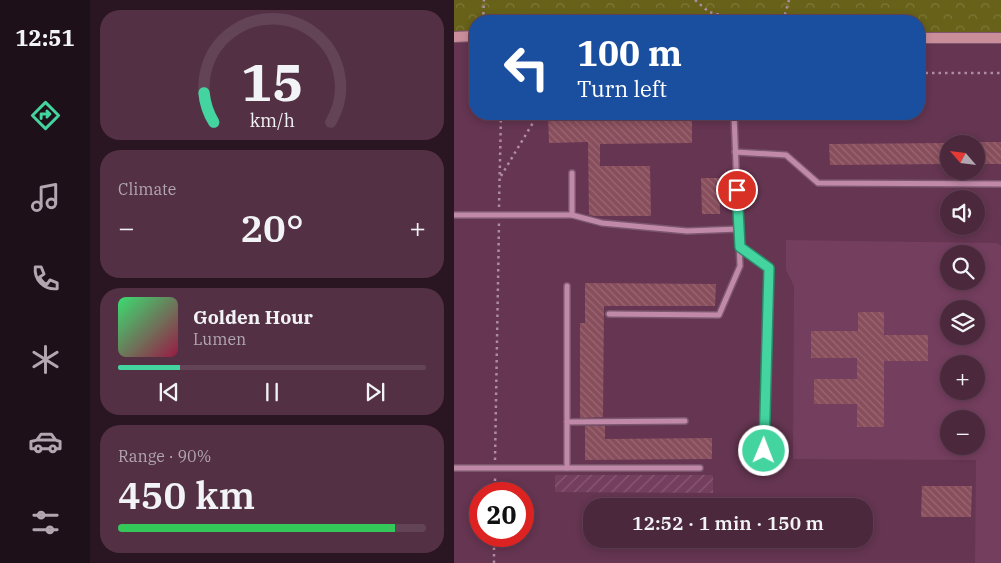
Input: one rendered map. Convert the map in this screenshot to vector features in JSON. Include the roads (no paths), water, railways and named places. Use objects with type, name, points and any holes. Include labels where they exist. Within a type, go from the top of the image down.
[{"type":"street","points":[[454,37],[469,36]]},
{"type":"street","points":[[925,38],[1001,38]]},
{"type":"lane","points":[[609,314],[719,315],[740,266],[734,120]]},
{"type":"lane","points":[[735,152],[786,154],[818,183],[1001,184]]},
{"type":"lane","points":[[572,174],[572,215]]},
{"type":"lane","points":[[454,215],[572,215],[602,224],[687,231],[739,229]]},
{"type":"lane","points":[[740,247],[769,268],[764,451]]},
{"type":"lane","points":[[567,286],[567,468]]},
{"type":"lane","points":[[567,422],[685,421]]},
{"type":"lane","points":[[454,468],[700,468]]}]
